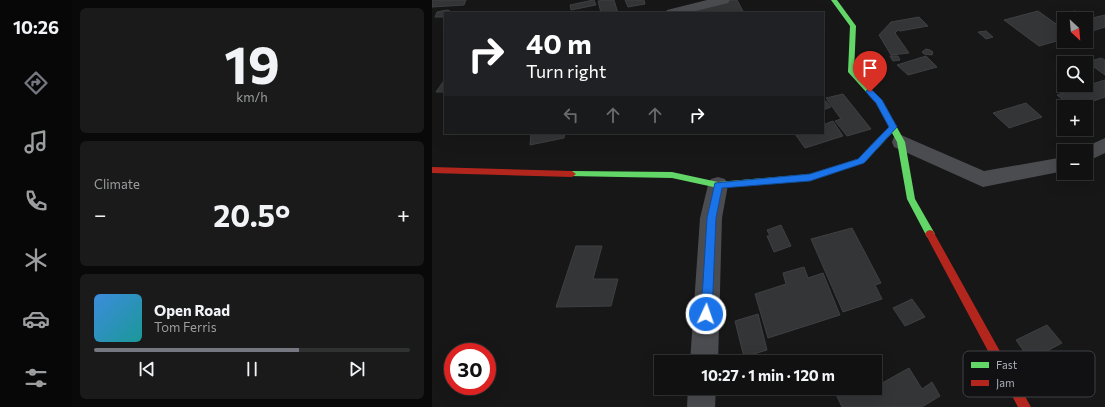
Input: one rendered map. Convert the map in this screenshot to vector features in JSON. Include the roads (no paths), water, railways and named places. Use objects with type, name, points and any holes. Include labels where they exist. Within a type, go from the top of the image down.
[{"type":"street","points":[[675,12],[700,3],[723,0]]},
{"type":"street","points":[[834,0],[853,26],[851,72],[879,102],[897,135],[911,199],[994,351]]},
{"type":"street","points":[[897,135],[983,179],[1057,165]]},
{"type":"street","points":[[432,170],[603,175],[672,175],[718,185],[810,177],[861,161],[897,135]]},
{"type":"street","points":[[1093,151],[1105,145]]},
{"type":"street","points":[[704,355],[711,218],[718,185]]},
{"type":"street","points":[[701,407],[702,395]]},
{"type":"street","points":[[1020,397],[1025,407]]}]
